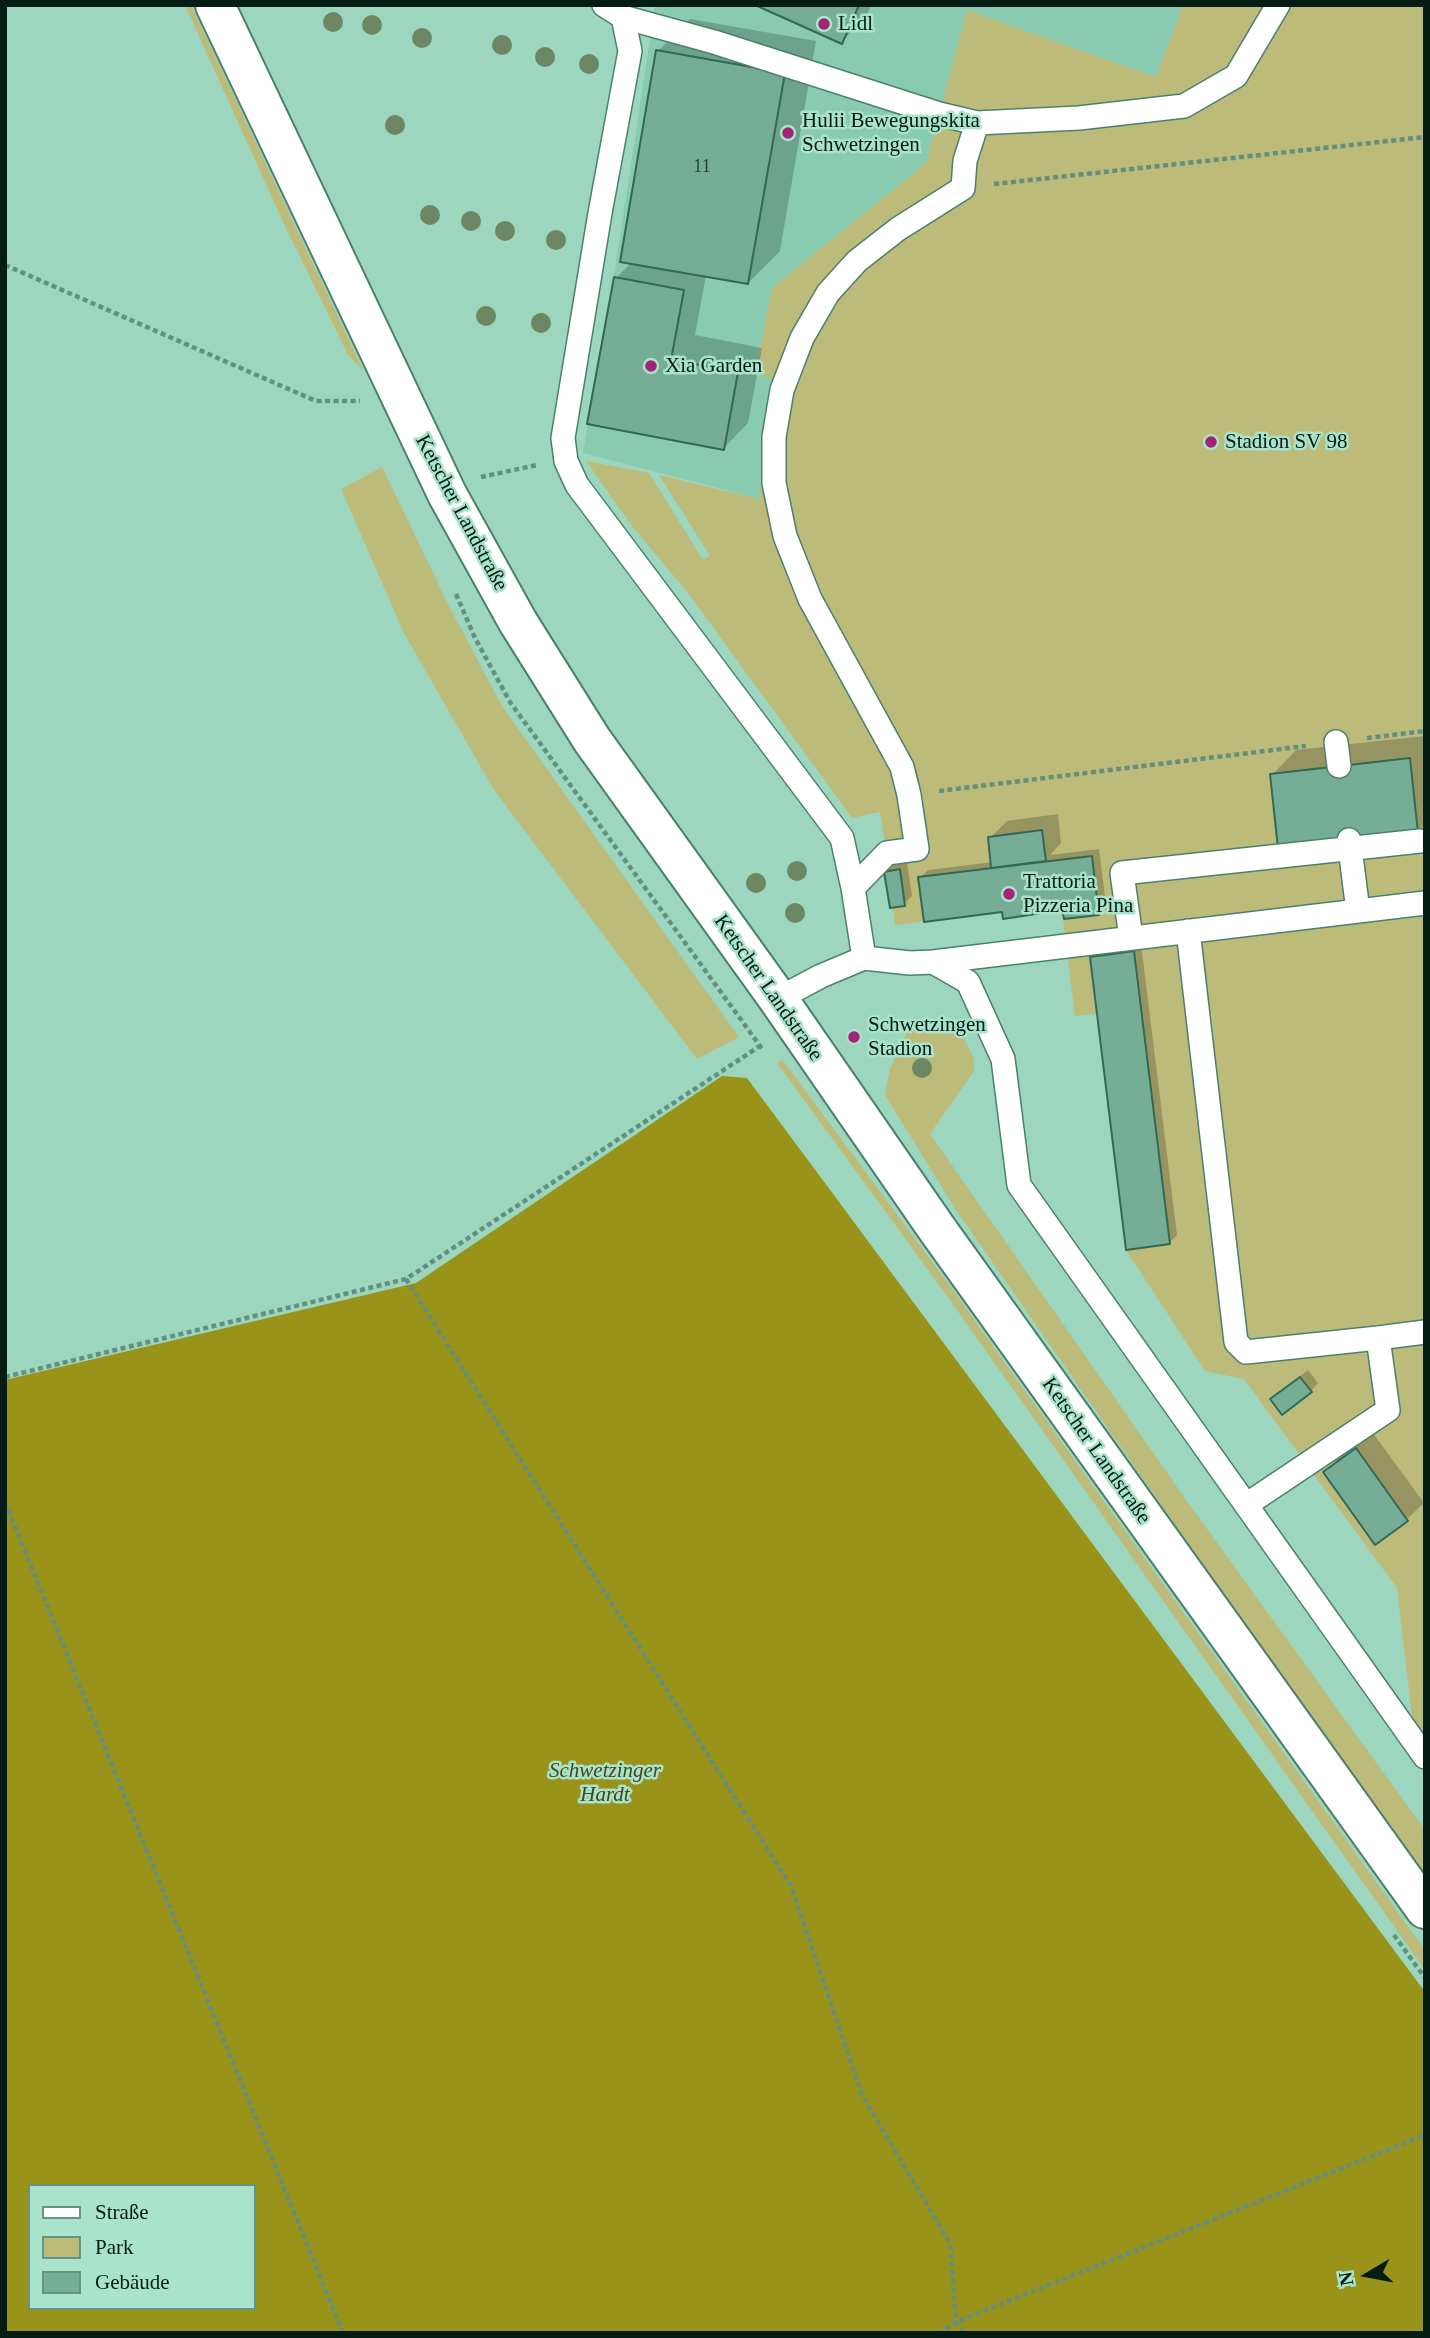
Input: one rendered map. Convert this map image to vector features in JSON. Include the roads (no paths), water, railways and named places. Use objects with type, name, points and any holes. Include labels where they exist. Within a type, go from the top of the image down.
[{"type":"street","name":"Ketscher Landstraße","points":[[215,5],[447,494],[518,622],[592,740],[778,999],[937,1229],[1425,1909]]},
{"type":"lane","points":[[613,11],[939,114],[977,123],[1079,118],[1184,106],[1236,76],[1278,5]]},
{"type":"lane","points":[[613,11],[630,51],[563,438],[566,461],[577,485],[842,838],[864,958]]},
{"type":"lane","points":[[853,888],[887,853],[917,849],[909,795],[902,767],[816,610],[785,536],[774,483],[774,438],[782,390],[802,338],[828,293],[857,261],[898,229],[963,188],[965,161],[977,123]]},
{"type":"lane","points":[[1336,742],[1339,766]]},
{"type":"lane","points":[[1130,937],[1122,873],[1349,844],[1420,841]]},
{"type":"lane","points":[[1349,844],[1358,911]]},
{"type":"lane","points":[[778,999],[821,976],[864,958],[909,963],[933,962],[1425,903]]},
{"type":"lane","points":[[1188,931],[1236,1342],[1246,1352],[1425,1332]]},
{"type":"lane","points":[[933,962],[968,982],[1003,1059],[1019,1185],[1425,1757]]},
{"type":"lane","points":[[1246,1505],[1388,1410],[1378,1338]]},
{"type":"place","name":"Lidl","points":[[824,24]]},
{"type":"place","name":"Hulii Bewegungskita Schwetzingen","points":[[788,133]]},
{"type":"place","name":"Xia Garden","points":[[651,366]]},
{"type":"place","name":"Stadion SV 98","points":[[1211,442]]},
{"type":"place","name":"Trattoria Pizzeria Pina","points":[[1009,894]]},
{"type":"place","name":"Schwetzingen Stadion","points":[[854,1037]]},
{"type":"park label","name":"Schwetzinger Hardt","points":[[605,1783]]}]
